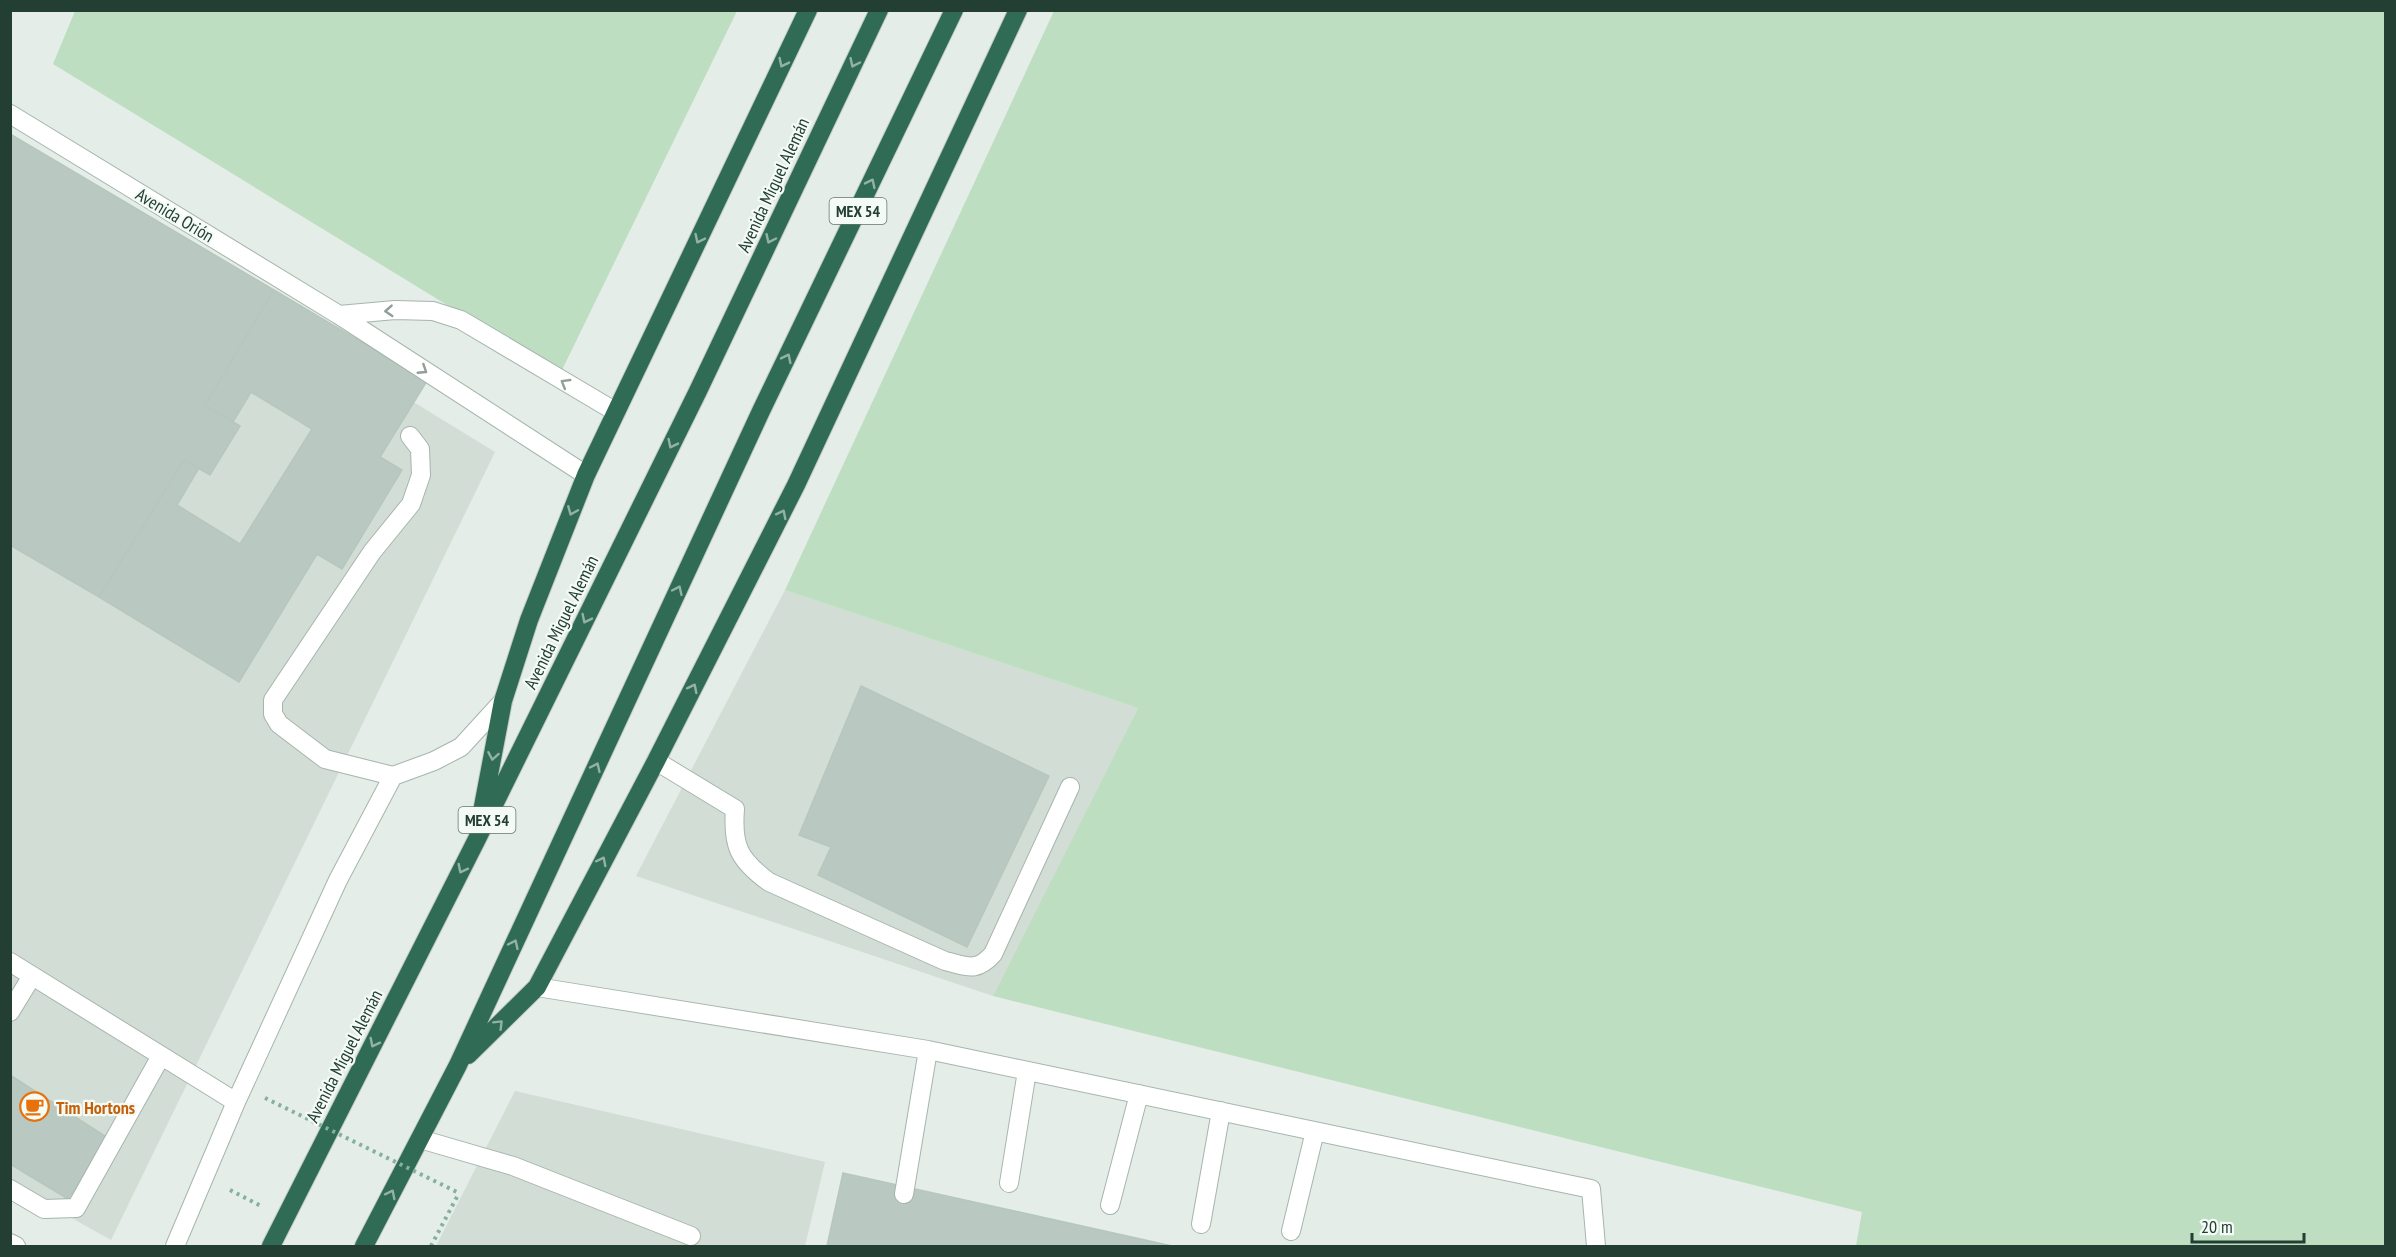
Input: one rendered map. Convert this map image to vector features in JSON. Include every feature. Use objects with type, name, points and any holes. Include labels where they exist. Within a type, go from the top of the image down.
[{"type":"highway","points":[[477,839],[503,700],[529,620],[586,475],[808,10]]},
{"type":"highway","name":"Avenida Miguel Alemán","points":[[271,1246],[477,839],[698,391],[879,10]]},
{"type":"highway","name":"MEX 54","points":[[364,1246],[458,1065],[762,411],[954,10]]},
{"type":"highway","points":[[458,1065],[537,987],[656,762],[796,485],[1018,10]]},
{"type":"street","name":"Avenida Orión","points":[[10,114],[339,315],[586,475]]},
{"type":"street","points":[[339,315],[395,310],[433,311],[460,320],[616,412]]},
{"type":"street","points":[[410,436],[420,449],[421,475],[411,504],[366,562],[273,700],[273,714],[279,724],[325,759],[393,776],[434,761],[461,747],[503,700]]},
{"type":"street","points":[[656,762],[735,809],[733,834],[740,850],[752,870],[769,882],[945,961],[971,967],[983,964],[993,954],[1070,787]]},
{"type":"street","points":[[175,1246],[236,1102],[338,880],[393,776]]},
{"type":"street","points":[[10,962],[236,1102]]},
{"type":"street","points":[[10,1012],[32,975]]},
{"type":"street","points":[[537,987],[928,1050],[1591,1189],[1596,1246]]},
{"type":"street","points":[[904,1194],[928,1050]]},
{"type":"street","points":[[10,1189],[44,1209],[76,1208],[161,1056]]},
{"type":"street","points":[[1010,1183],[1028,1071]]},
{"type":"street","points":[[1110,1205],[1139,1094]]},
{"type":"street","points":[[1201,1224],[1221,1111]]},
{"type":"street","points":[[1291,1231],[1316,1131]]},
{"type":"street","points":[[420,1138],[513,1166],[691,1236]]},
{"type":"street","points":[[10,1243],[15,1246]]},
{"type":"path","points":[[265,1098],[459,1193],[431,1246]]},
{"type":"path","points":[[220,1186],[285,1218]]},
{"type":"shaded area","points":[[10,154],[495,452],[111,1240],[11,1184]]},
{"type":"shaded area","points":[[785,590],[1138,708],[993,996],[636,876]]},
{"type":"shaded area","points":[[515,1091],[825,1162],[805,1246],[436,1246]]},
{"type":"green space","points":[[75,11],[737,11],[560,374],[53,64]]},
{"type":"green space","points":[[1054,11],[2385,11],[2385,1246],[1856,1246],[1862,1212],[993,996],[1138,708],[785,590]]},
{"type":"building","points":[[10,134],[274,290],[205,405],[240,426],[210,475],[184,460],[99,597],[10,545]]},
{"type":"building","points":[[274,290],[427,381],[380,457],[402,470],[342,569],[317,554],[239,682],[99,597],[184,460],[199,468],[177,505],[240,544],[312,429],[251,392],[233,422],[205,405]]},
{"type":"building","points":[[861,686],[1049,776],[967,947],[818,875],[831,847],[799,835]]},
{"type":"building","name":"Tim Hortons","points":[[10,1075],[108,1138],[68,1199],[10,1164]]},
{"type":"building","points":[[843,1173],[1172,1246],[827,1246]]},
{"type":"place","name":"Tim Hortons","points":[[35,1107]]}]
